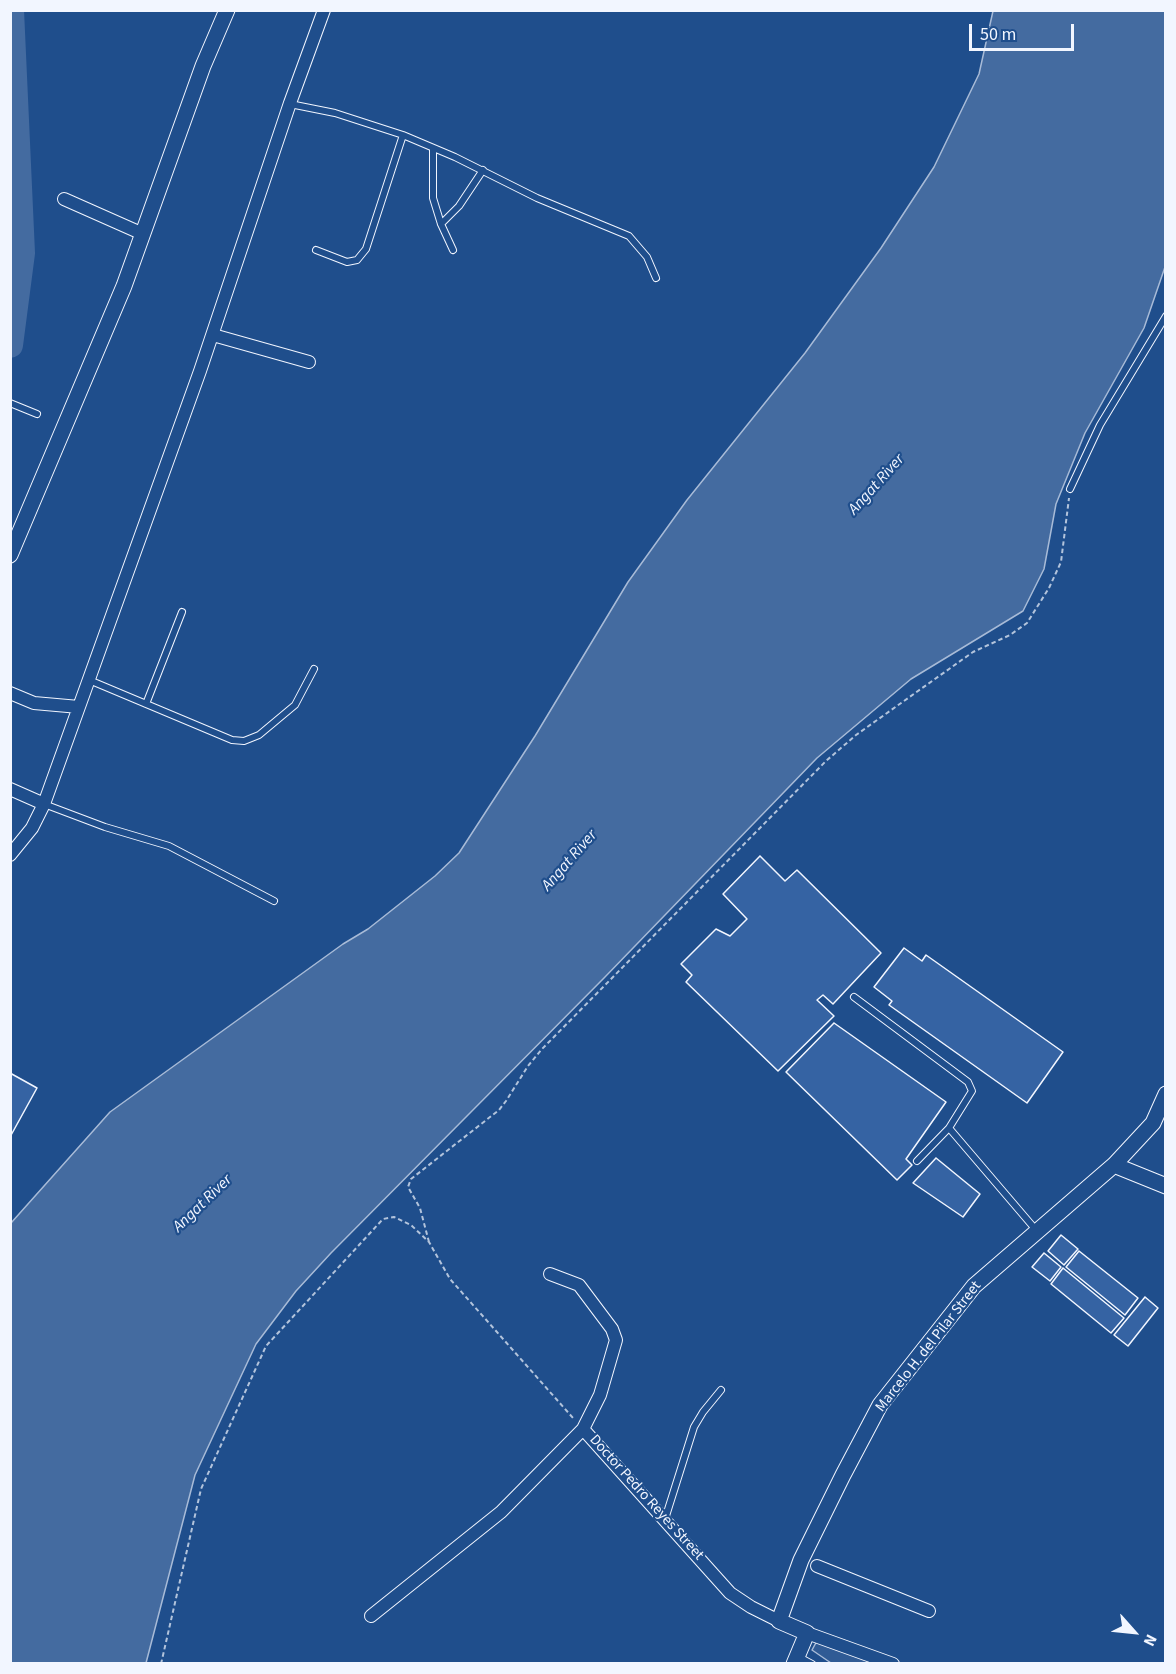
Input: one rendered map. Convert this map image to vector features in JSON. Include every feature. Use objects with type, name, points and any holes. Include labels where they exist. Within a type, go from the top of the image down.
[{"type":"street","points":[[10,555],[144,234],[203,66],[227,10]]},
{"type":"street","points":[[10,855],[32,828],[44,804],[213,334],[324,10]]},
{"type":"street","points":[[64,198],[144,234]]},
{"type":"street","points":[[213,334],[309,363]]},
{"type":"street","points":[[10,693],[34,703],[80,707]]},
{"type":"street","points":[[10,789],[44,804]]},
{"type":"street","name":"Marcelo H. del Pilar Street","points":[[779,1621],[810,1563],[880,1405],[974,1286],[1114,1165],[1153,1123],[1166,1094]]},
{"type":"street","points":[[1114,1165],[1166,1186]]},
{"type":"street","points":[[550,1274],[579,1285],[612,1329],[616,1340],[600,1395],[583,1429]]},
{"type":"street","name":"Doctor Pedro Reyes Street","points":[[371,1616],[501,1512],[583,1429],[730,1593],[779,1621],[893,1664]]},
{"type":"street","points":[[810,1563],[928,1611]]},
{"type":"street","points":[[795,1659],[807,1633]]},
{"type":"lane","points":[[290,104],[335,113],[403,135],[483,170],[537,198],[629,236],[647,257],[656,278]]},
{"type":"lane","points":[[316,250],[347,262],[357,260],[366,249],[403,135]]},
{"type":"lane","points":[[433,148],[433,198],[441,224],[453,250]]},
{"type":"lane","points":[[441,224],[459,206],[483,170]]},
{"type":"lane","points":[[1070,489],[1100,425],[1166,316]]},
{"type":"lane","points":[[10,403],[37,414]]},
{"type":"lane","points":[[146,704],[182,612]]},
{"type":"lane","points":[[88,680],[232,740],[244,741],[259,735],[295,705],[314,669]]},
{"type":"lane","points":[[44,804],[105,827],[169,846],[274,901]]},
{"type":"lane","points":[[854,997],[968,1082],[972,1091],[949,1128],[917,1161]]},
{"type":"lane","points":[[949,1128],[1037,1232]]},
{"type":"lane","points":[[665,1519],[694,1427],[721,1390]]},
{"type":"lane","points":[[795,1659],[812,1664]]},
{"type":"path","points":[[583,1429],[450,1279],[429,1242],[420,1208],[408,1187],[411,1179],[499,1110],[542,1049],[826,761],[856,735],[973,652],[1010,635],[1027,623],[1049,588],[1061,562],[1070,489]]},
{"type":"path","points":[[161,1664],[201,1489],[266,1346],[383,1219],[394,1217],[411,1225],[429,1242]]},
{"type":"shaded area","points":[[818,1639],[879,1663],[831,1663],[812,1650]]},
{"type":"water","name":"Angat River","points":[[993,11],[1165,11],[1165,267],[1144,328],[1085,433],[1056,504],[1044,569],[1023,611],[911,679],[817,758],[296,1291],[256,1344],[195,1475],[146,1663],[11,1663],[11,1223],[110,1112],[343,944],[368,929],[435,876],[459,853],[535,736],[628,582],[687,500],[805,353],[881,248],[934,167],[979,74]]},
{"type":"building","points":[[760,856],[785,881],[797,870],[881,953],[833,1004],[823,995],[817,1000],[834,1016],[778,1071],[686,982],[692,975],[681,964],[716,929],[730,936],[747,919],[723,894]]},
{"type":"building","points":[[904,948],[922,961],[926,955],[1063,1052],[1027,1103],[889,1005],[892,1001],[874,987]]},
{"type":"building","points":[[834,1023],[946,1102],[906,1159],[912,1165],[897,1180],[786,1072]]},
{"type":"building","points":[[10,1073],[37,1088],[10,1137]]},
{"type":"building","points":[[936,1158],[980,1194],[963,1217],[913,1183]]},
{"type":"building","points":[[1061,1235],[1078,1249],[1064,1265],[1048,1251]]},
{"type":"building","points":[[1079,1251],[1138,1298],[1125,1315],[1066,1267]]},
{"type":"building","points":[[1044,1253],[1061,1267],[1050,1281],[1032,1267]]},
{"type":"building","points":[[1063,1268],[1124,1318],[1111,1333],[1051,1284]]},
{"type":"building","points":[[1145,1297],[1158,1308],[1128,1346],[1114,1335]]},
{"type":"waterway","points":[[10,345],[22,253],[11,10]]}]
